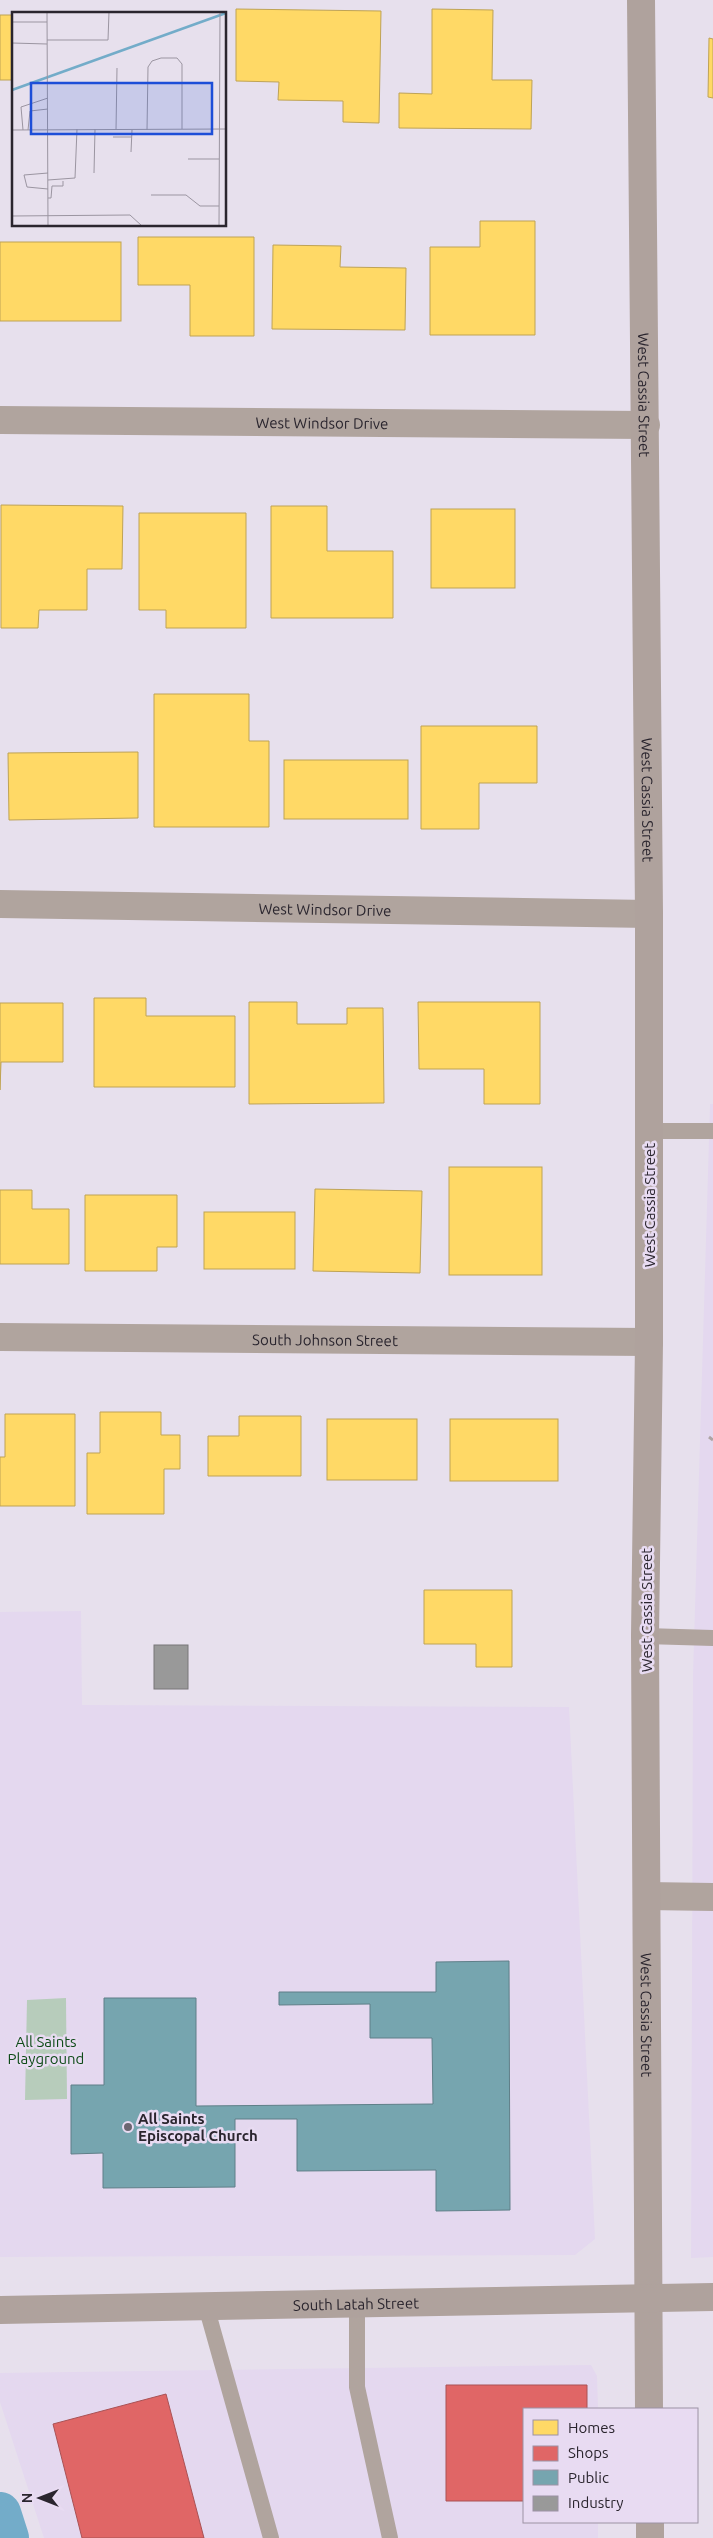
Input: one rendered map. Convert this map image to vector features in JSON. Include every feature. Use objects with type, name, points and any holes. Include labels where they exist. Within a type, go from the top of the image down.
[{"type":"street","name":"West Cassia Street","points":[[641,0],[646,425],[650,1131],[645,1636],[649,2408]]},
{"type":"street","name":"West Windsor Drive","points":[[0,420],[646,425]]},
{"type":"street","name":"West Windsor Drive","points":[[0,904],[649,914]]},
{"type":"street","name":"South Johnson Street","points":[[0,1337],[649,1342]]},
{"type":"street","points":[[647,1896],[713,1897]]},
{"type":"street","name":"South Latah Street","points":[[0,2310],[713,2297]]},
{"type":"street","points":[[650,2523],[650,2538]]},
{"type":"lane","points":[[650,1131],[713,1131]]},
{"type":"lane","points":[[645,1636],[713,1638]]},
{"type":"lane","points":[[357,2303],[357,2387],[390,2538]]},
{"type":"lane","points":[[206,2306],[271,2538]]},
{"type":"path","points":[[709,1437],[713,1440]]},
{"type":"shaded area","points":[[710,1104],[713,1104],[713,2257],[691,2258],[693,1674]]},
{"type":"shaded area","points":[[81,1611],[82,1705],[569,1707],[595,2239],[575,2255],[0,2257],[0,1612]]},
{"type":"shaded area","points":[[591,2365],[597,2376],[598,2408],[523,2408],[523,2523],[598,2523],[598,2538],[44,2538],[0,2402],[0,2373]]},
{"type":"green space","name":"All Saints Playground","points":[[66,1998],[67,2099],[25,2100],[27,2000]]},
{"type":"building: Homes","points":[[236,9],[381,11],[379,123],[343,122],[343,101],[278,100],[279,82],[236,81]]},
{"type":"building: Homes","points":[[432,9],[493,10],[492,80],[532,80],[531,129],[399,128],[399,93],[432,94]]},
{"type":"building: Homes","points":[[0,15],[12,15],[12,80],[0,80]]},
{"type":"building: Homes","points":[[709,38],[713,39],[713,98],[708,97]]},
{"type":"building: Homes","points":[[480,221],[535,221],[535,335],[430,335],[430,247],[480,247]]},
{"type":"building: Homes","points":[[138,237],[254,237],[254,336],[190,336],[190,285],[138,285]]},
{"type":"building: Homes","points":[[0,242],[121,242],[121,321],[0,321]]},
{"type":"building: Homes","points":[[273,245],[341,246],[340,267],[406,268],[405,330],[272,329]]},
{"type":"building: Homes","points":[[1,505],[123,506],[122,569],[87,569],[87,610],[39,610],[38,628],[1,628]]},
{"type":"building: Homes","points":[[271,506],[327,506],[327,551],[393,551],[393,618],[271,618]]},
{"type":"building: Homes","points":[[431,509],[515,509],[515,588],[431,588]]},
{"type":"building: Homes","points":[[139,513],[246,513],[246,628],[166,628],[166,610],[139,610]]},
{"type":"building: Homes","points":[[154,694],[249,694],[249,741],[269,741],[269,827],[154,827]]},
{"type":"building: Homes","points":[[421,726],[537,726],[537,783],[479,783],[479,829],[421,829]]},
{"type":"building: Homes","points":[[138,752],[138,818],[9,820],[8,753]]},
{"type":"building: Homes","points":[[284,760],[408,760],[408,819],[284,819]]},
{"type":"building: Homes","points":[[94,998],[146,998],[146,1016],[235,1016],[235,1087],[94,1087]]},
{"type":"building: Homes","points":[[249,1002],[297,1002],[297,1024],[347,1024],[347,1008],[383,1008],[384,1103],[249,1104]]},
{"type":"building: Homes","points":[[418,1002],[540,1002],[540,1104],[484,1104],[484,1069],[419,1069]]},
{"type":"building: Homes","points":[[0,1003],[63,1003],[63,1062],[1,1062],[0,1090]]},
{"type":"building: Homes","points":[[449,1167],[542,1167],[542,1275],[449,1275]]},
{"type":"building: Homes","points":[[315,1189],[422,1191],[420,1273],[313,1271]]},
{"type":"building: Homes","points":[[0,1190],[32,1190],[32,1209],[69,1209],[69,1264],[0,1264]]},
{"type":"building: Homes","points":[[85,1195],[177,1195],[177,1247],[157,1247],[157,1271],[85,1271]]},
{"type":"building: Homes","points":[[204,1212],[295,1212],[295,1269],[204,1269]]},
{"type":"building: Homes","points":[[100,1412],[161,1412],[161,1435],[180,1435],[180,1469],[164,1469],[164,1514],[87,1514],[87,1453],[100,1453]]},
{"type":"building: Homes","points":[[5,1414],[75,1414],[75,1506],[0,1506],[0,1457],[5,1457]]},
{"type":"building: Homes","points":[[239,1416],[301,1416],[301,1476],[208,1476],[208,1436],[239,1436]]},
{"type":"building: Homes","points":[[327,1419],[417,1419],[417,1480],[327,1480]]},
{"type":"building: Homes","points":[[450,1419],[558,1419],[558,1481],[450,1481]]},
{"type":"building: Homes","points":[[424,1590],[512,1590],[512,1667],[476,1667],[476,1644],[424,1644]]},
{"type":"building: Shops","points":[[446,2385],[587,2385],[587,2408],[523,2408],[523,2501],[446,2501]]},
{"type":"building: Shops","points":[[166,2394],[204,2538],[82,2538],[53,2424]]},
{"type":"building: Public","points":[[509,1961],[510,2210],[436,2211],[436,2170],[297,2171],[297,2119],[235,2119],[235,2187],[103,2188],[103,2153],[71,2154],[71,2085],[104,2085],[104,1998],[196,1998],[196,2106],[433,2104],[432,2038],[370,2038],[370,2004],[279,2005],[279,1992],[436,1992],[436,1962]]},
{"type":"building: Industry","points":[[154,1645],[188,1645],[188,1689],[154,1689]]},
{"type":"waterway","points":[[0,2513],[8,2538]]},
{"type":"place","name":"All Saints Episcopal Church","points":[[128,2127]]}]
